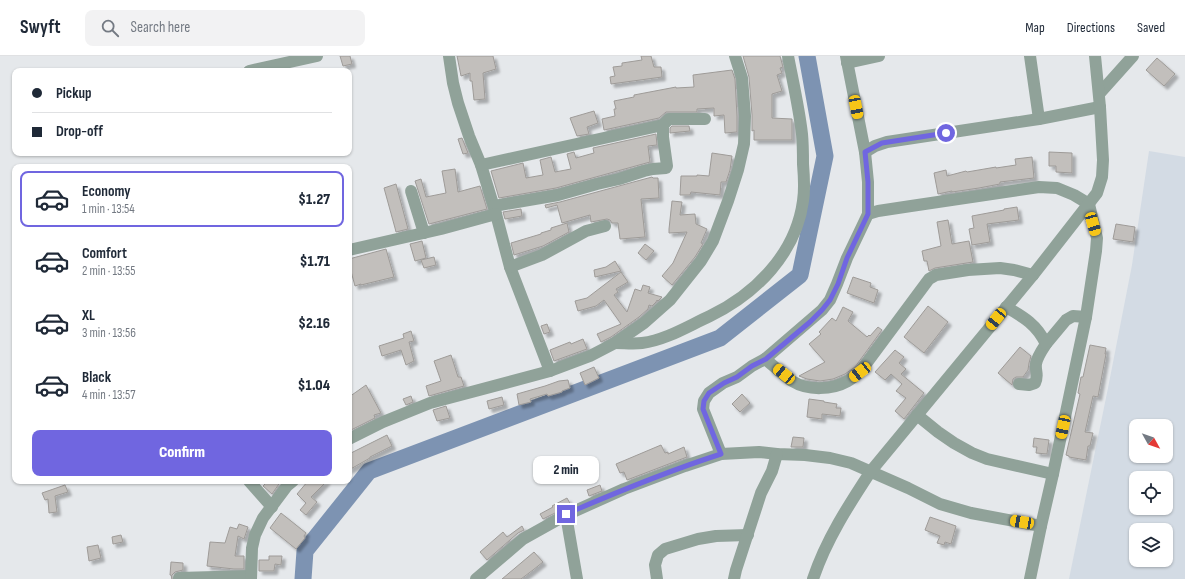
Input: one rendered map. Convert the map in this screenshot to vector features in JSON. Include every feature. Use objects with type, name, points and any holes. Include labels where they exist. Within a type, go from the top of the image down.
[{"type":"street","points":[[263,68],[317,56]]},
{"type":"street","points":[[449,56],[458,103],[481,165],[510,267],[550,371]]},
{"type":"street","points":[[352,437],[430,403],[550,371],[590,356],[615,343],[644,323],[670,300],[701,261],[713,241],[738,170],[744,144],[745,106],[742,78],[735,56]]},
{"type":"street","points":[[615,343],[641,344],[654,341],[666,337],[724,309],[746,294],[773,269],[785,251],[796,229],[803,201],[804,178],[802,134],[788,56]]},
{"type":"street","points":[[721,454],[703,409],[704,401],[709,393],[766,359],[822,310],[830,300],[838,284],[847,258],[868,214],[868,182],[865,152],[846,60],[879,56]]},
{"type":"street","points":[[1030,56],[1040,118]]},
{"type":"street","points":[[814,579],[819,562],[833,532],[850,502],[871,471],[1033,275],[1097,193],[1102,177],[1103,160],[1095,56]]},
{"type":"street","points":[[1099,94],[1133,56]]},
{"type":"street","points":[[865,152],[886,142],[1100,108]]},
{"type":"street","points":[[481,165],[663,125],[669,119],[705,119]]},
{"type":"street","points":[[352,249],[441,230],[495,210],[558,195],[644,171],[666,168],[663,125]]},
{"type":"street","points":[[868,214],[878,211],[1039,187],[1057,188],[1074,195],[1089,204],[1097,238],[1086,317],[1053,474],[1040,526],[1030,579]]},
{"type":"street","points":[[410,191],[424,233]]},
{"type":"street","points":[[510,267],[542,255],[586,231],[605,226]]},
{"type":"street","points":[[766,359],[793,382],[810,388],[827,388],[840,385],[849,381],[860,372],[929,279],[936,275],[968,270],[1000,268],[1033,275]]},
{"type":"street","points":[[1006,307],[1023,317],[1038,330],[1042,334],[1046,344]]},
{"type":"street","points":[[1020,384],[1029,385],[1035,383],[1038,378],[1036,365],[1038,358],[1046,344],[1066,320],[1073,316],[1086,317]]},
{"type":"street","points":[[917,415],[948,440],[972,453],[1053,474]]},
{"type":"street","points":[[476,579],[524,539],[566,514],[624,489],[721,454],[759,452],[830,458],[851,463],[871,471],[940,504],[971,513],[1040,526]]},
{"type":"street","points":[[734,579],[761,493],[772,471],[777,454]]},
{"type":"street","points":[[252,484],[272,507]]},
{"type":"street","points":[[179,578],[251,578],[252,548],[255,535],[263,518],[289,484]]},
{"type":"street","points":[[566,514],[577,579]]},
{"type":"street","points":[[657,579],[655,565],[658,555],[665,549],[698,539],[716,536],[748,535]]},
{"type":"shaded area","points":[[1149,151],[1185,157],[1185,579],[1069,579],[1132,265]]},
{"type":"building","points":[[340,56],[350,56],[352,64],[343,66]]},
{"type":"building","points":[[457,56],[493,56],[496,69],[483,73],[485,99],[474,100],[470,73],[461,76]]},
{"type":"building","points":[[641,56],[651,56],[654,67],[661,67],[662,77],[611,84],[610,77],[615,76],[613,67],[622,66],[622,63],[642,60]]},
{"type":"building","points":[[743,56],[780,56],[783,67],[780,68],[782,73],[777,75],[782,91],[772,94],[772,118],[792,119],[792,140],[754,140],[754,130],[752,131],[749,77]]},
{"type":"building","points":[[1157,58],[1175,74],[1164,86],[1146,70]]},
{"type":"building","points":[[732,70],[735,79],[737,132],[725,133],[724,115],[714,116],[714,108],[697,109],[697,112],[666,112],[659,118],[604,130],[602,119],[615,116],[614,109],[616,109],[614,101],[634,97],[634,95],[676,87],[694,87],[693,75]]},
{"type":"building","points":[[594,111],[598,123],[587,127],[589,134],[577,136],[570,118]]},
{"type":"building","points":[[672,126],[689,126],[690,131],[670,133],[670,128]]},
{"type":"building","points":[[656,134],[657,145],[648,146],[650,162],[556,188],[499,198],[491,171],[523,163],[526,178],[543,175],[540,160],[551,157],[555,172],[571,169],[567,154],[574,152],[576,158],[594,153],[593,148]]},
{"type":"building","points":[[462,138],[468,153],[463,154],[458,139]]},
{"type":"building","points":[[1049,152],[1072,153],[1072,173],[1056,172],[1056,166],[1049,166]]},
{"type":"building","points":[[712,153],[732,156],[726,182],[721,182],[720,195],[691,192],[690,195],[680,195],[681,176],[709,176]]},
{"type":"building","points":[[1032,157],[1034,178],[1000,182],[1000,184],[938,194],[934,173],[946,170],[947,176],[966,171],[1016,165],[1015,159]]},
{"type":"building","points":[[455,169],[458,192],[480,186],[487,209],[429,224],[415,181],[421,179],[426,197],[446,193],[442,171]]},
{"type":"building","points":[[652,177],[658,178],[659,198],[641,199],[645,237],[620,239],[618,223],[612,223],[607,219],[591,222],[590,215],[562,223],[557,205],[546,208],[545,205],[560,202]]},
{"type":"building","points":[[396,184],[408,229],[396,232],[384,188]]},
{"type":"building","points":[[672,201],[682,202],[680,215],[695,214],[696,224],[707,229],[701,243],[703,244],[695,257],[672,285],[662,276],[673,263],[687,232],[669,233]]},
{"type":"building","points":[[1017,207],[1019,220],[987,224],[990,242],[972,245],[969,229],[974,228],[972,216]]},
{"type":"building","points":[[521,209],[522,216],[505,219],[503,212]]},
{"type":"building","points":[[948,220],[952,244],[969,241],[973,262],[935,268],[929,271],[927,261],[924,261],[922,251],[941,246],[937,222]]},
{"type":"building","points":[[567,223],[569,232],[543,246],[514,255],[511,243],[541,234],[551,230],[551,228]]},
{"type":"building","points":[[1116,224],[1135,227],[1133,242],[1113,239]]},
{"type":"building","points":[[422,241],[426,258],[415,261],[410,244]]},
{"type":"building","points":[[645,244],[654,251],[646,260],[638,253]]},
{"type":"building","points":[[386,249],[394,277],[355,286],[352,275],[352,258]]},
{"type":"building","points":[[434,257],[436,265],[424,268],[421,260]]},
{"type":"building","points":[[615,261],[621,271],[595,277],[594,270],[606,267]]},
{"type":"building","points":[[621,272],[628,282],[616,289],[618,292],[614,295],[627,312],[635,289],[641,291],[643,285],[650,287],[648,293],[662,297],[652,306],[649,305],[648,309],[639,317],[611,337],[601,342],[597,334],[621,324],[604,300],[596,306],[578,311],[575,301],[587,298]]},
{"type":"building","points":[[853,277],[871,283],[870,287],[878,290],[874,303],[847,293]]},
{"type":"building","points":[[928,306],[948,322],[924,353],[904,337]]},
{"type":"building","points":[[843,307],[853,312],[848,321],[867,337],[869,335],[870,336],[878,327],[882,330],[855,367],[845,374],[833,379],[820,381],[799,376],[825,362],[809,344],[821,334],[819,332],[832,318],[836,321]]},
{"type":"building","points":[[547,324],[550,332],[544,334],[541,326]]},
{"type":"building","points":[[411,331],[414,341],[409,342],[414,361],[406,365],[401,350],[382,356],[379,346],[404,338],[403,334]]},
{"type":"building","points":[[583,339],[587,349],[554,361],[550,350],[570,342],[571,344]]},
{"type":"building","points":[[1090,345],[1106,348],[1106,354],[1098,397],[1093,396],[1085,432],[1093,433],[1090,446],[1088,446],[1086,460],[1069,457],[1066,455],[1080,394],[1078,393],[1081,377],[1083,377]]},
{"type":"building","points":[[1020,347],[1031,356],[1028,370],[1023,377],[1016,377],[1013,379],[1012,385],[998,373]]},
{"type":"building","points":[[895,350],[904,357],[899,363],[906,369],[901,374],[924,393],[904,419],[895,411],[906,398],[896,391],[902,384],[891,374],[885,380],[875,372]]},
{"type":"building","points":[[451,355],[458,377],[461,377],[464,386],[429,396],[426,386],[441,381],[434,361]]},
{"type":"building","points":[[594,367],[599,378],[585,385],[580,373]]},
{"type":"building","points":[[568,380],[570,388],[548,396],[547,394],[530,399],[531,402],[519,405],[517,394],[559,381]]},
{"type":"building","points":[[366,385],[381,413],[374,415],[375,418],[352,430],[352,395]]},
{"type":"building","points":[[742,394],[750,403],[740,412],[732,404]]},
{"type":"building","points":[[411,396],[413,402],[406,405],[403,399]]},
{"type":"building","points":[[502,397],[504,405],[489,409],[487,401]]},
{"type":"building","points":[[809,399],[837,404],[836,408],[841,408],[840,416],[822,414],[822,419],[807,417]]},
{"type":"building","points":[[446,406],[450,418],[437,421],[433,410]]},
{"type":"building","points":[[387,435],[392,446],[352,468],[352,452]]},
{"type":"building","points":[[793,437],[804,438],[803,447],[791,447]]},
{"type":"building","points":[[1034,438],[1049,440],[1047,454],[1036,453],[1037,447],[1033,447]]},
{"type":"building","points":[[661,445],[665,453],[668,452],[668,454],[684,447],[687,457],[627,480],[624,472],[620,473],[616,464]]},
{"type":"building","points":[[265,484],[279,484],[272,494],[263,486]]},
{"type":"building","points":[[305,484],[324,484],[311,497],[317,502],[306,515],[300,510],[306,503],[297,494]]},
{"type":"building","points":[[65,485],[68,492],[55,496],[57,512],[49,513],[48,499],[45,500],[42,493]]},
{"type":"building","points":[[600,485],[602,491],[589,496],[587,490]]},
{"type":"building","points":[[567,498],[571,505],[543,519],[540,514]]},
{"type":"building","points":[[281,513],[306,533],[304,536],[305,538],[296,549],[270,528]]},
{"type":"building","points":[[930,517],[956,526],[951,544],[945,542],[944,545],[937,543],[940,536],[925,530]]},
{"type":"building","points":[[239,524],[248,527],[244,539],[238,536],[235,556],[244,556],[244,569],[207,566],[210,542],[225,543],[230,527],[237,529]]},
{"type":"building","points":[[522,526],[524,530],[518,533],[487,560],[480,552],[503,532],[507,537]]},
{"type":"building","points":[[121,535],[123,542],[113,544],[112,537]]},
{"type":"building","points":[[98,545],[101,558],[89,561],[87,547]]},
{"type":"building","points":[[534,552],[543,562],[521,579],[502,579]]},
{"type":"building","points":[[269,556],[282,556],[281,565],[275,564],[274,571],[259,571],[259,560],[269,560]]},
{"type":"building","points":[[171,562],[183,563],[183,570],[175,572],[172,575],[172,579],[170,575]]},
{"type":"waterway","points":[[303,579],[305,551],[369,471],[720,338],[800,275],[825,156],[807,56]]},
{"type":"route","points":[[566,514],[624,489],[721,454],[703,409],[704,401],[709,393],[766,359],[810,322],[830,300],[838,284],[847,258],[868,214],[868,182],[865,152],[882,143],[946,133]]}]
